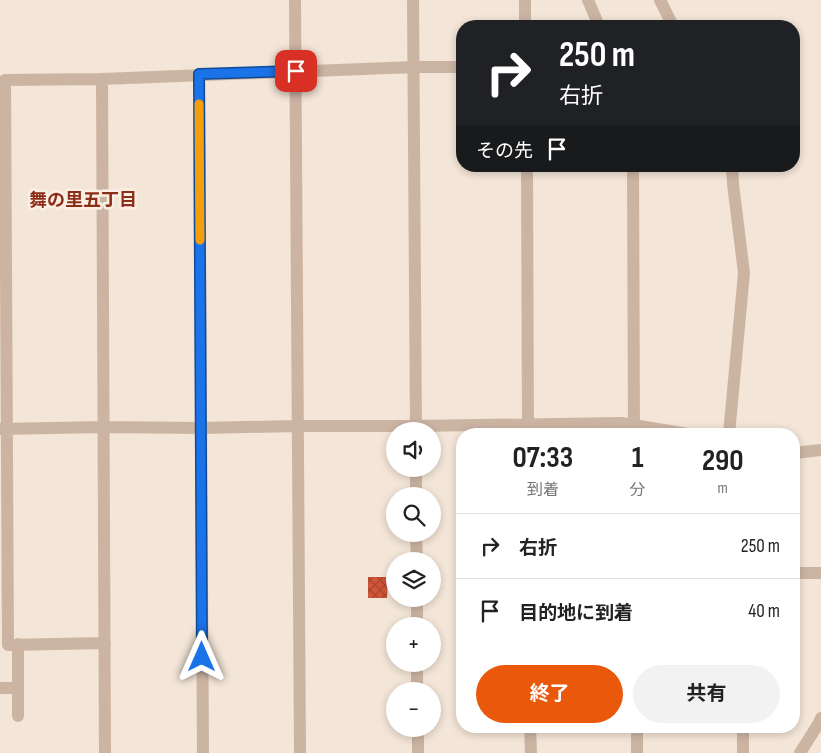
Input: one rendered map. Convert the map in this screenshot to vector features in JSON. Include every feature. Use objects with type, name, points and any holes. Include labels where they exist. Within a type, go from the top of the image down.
[{"type":"street","points":[[295,0],[300,753]]},
{"type":"street","points":[[414,0],[416,422]]},
{"type":"street","points":[[525,0],[526,20]]},
{"type":"street","points":[[588,0],[596,20]]},
{"type":"street","points":[[660,0],[670,20]]},
{"type":"street","points":[[105,643],[8,645],[3,429],[5,80],[456,67]]},
{"type":"street","points":[[199,74],[203,753]]},
{"type":"street","points":[[102,78],[105,753]]},
{"type":"street","points":[[527,172],[528,428]]},
{"type":"street","points":[[633,172],[634,428]]},
{"type":"street","points":[[731,428],[744,273],[732,172]]},
{"type":"street","points":[[544,428],[621,423],[632,428]]},
{"type":"street","points":[[3,429],[298,426],[386,428]]},
{"type":"street","points":[[441,429],[456,429]]},
{"type":"street","points":[[800,452],[821,450]]},
{"type":"street","points":[[800,573],[821,574]]},
{"type":"street","points":[[18,644],[18,716]]},
{"type":"street","points":[[0,688],[18,688]]},
{"type":"street","points":[[800,753],[821,718]]},
{"type":"street","points":[[530,733],[531,753]]},
{"type":"street","points":[[637,733],[637,753]]},
{"type":"street","points":[[743,733],[743,753]]},
{"type":"street","points":[[418,737],[418,753]]},
{"type":"building","points":[[368,577],[386,577],[386,598],[368,598]]},
{"type":"slow traffic","points":[[199,104],[200,240]]},
{"type":"district","name":"舞の里五丁目","points":[[83,200]]},
{"type":"route","points":[[202,657],[199,74],[296,71]]}]
